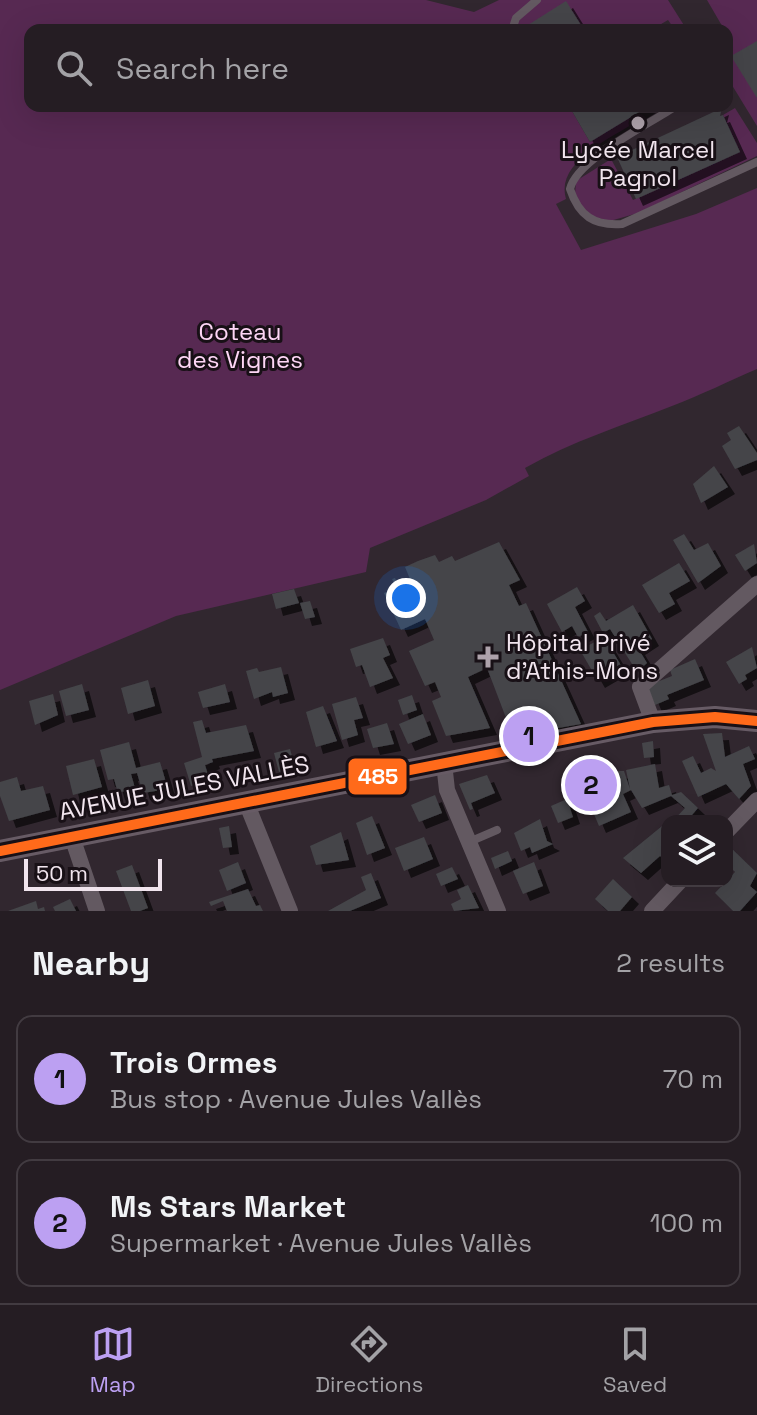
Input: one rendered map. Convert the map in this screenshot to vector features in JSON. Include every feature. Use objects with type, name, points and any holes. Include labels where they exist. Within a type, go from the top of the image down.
[{"type":"main road","name":"AVENUE JULES VALLÈS","points":[[0,851],[653,722],[715,717],[757,721]]},
{"type":"street","points":[[653,722],[640,687],[757,584]]},
{"type":"street","points":[[444,763],[447,790],[498,911]]},
{"type":"street","points":[[733,825],[757,800]]},
{"type":"street","points":[[246,802],[290,911]]},
{"type":"street","points":[[72,837],[97,911]]},
{"type":"street","points":[[652,911],[674,887]]},
{"type":"lane","points":[[514,24],[516,18],[537,0]]},
{"type":"lane","points":[[667,112],[607,150],[576,176],[570,189],[583,214],[606,225],[622,224],[757,162]]},
{"type":"lane","points":[[469,842],[497,830]]},
{"type":"green space","name":"Coteau des Vignes","points":[[0,0],[426,0],[474,12],[499,0],[668,0],[683,24],[671,24],[668,20],[661,24],[24,24],[24,112],[572,112],[590,142],[632,116],[636,122],[600,144],[577,163],[565,186],[566,199],[556,204],[581,250],[696,214],[757,188],[757,369],[561,450],[525,468],[529,476],[486,500],[370,548],[366,572],[176,616],[0,690]]},
{"type":"green space","points":[[707,0],[757,0],[757,126],[733,87],[733,24],[721,24]]},
{"type":"green space","points":[[733,109],[757,143],[757,156],[638,213],[610,221],[593,217],[582,207],[575,194],[576,181],[611,159],[633,200],[740,152],[723,115],[733,112]]},
{"type":"building","points":[[566,1],[580,24],[530,24]]},
{"type":"building","points":[[757,41],[757,98],[733,59],[733,55]]},
{"type":"building","points":[[572,112],[639,112],[590,142]]},
{"type":"building","points":[[713,112],[723,115],[740,152],[636,199],[617,157]]},
{"type":"building","points":[[739,426],[757,453],[757,460],[735,469],[722,446],[731,440],[727,433]]},
{"type":"building","points":[[714,466],[728,487],[701,503],[693,484]]},
{"type":"building","points":[[684,534],[694,550],[708,543],[721,566],[698,583],[673,540]]},
{"type":"building","points":[[499,542],[520,580],[509,585],[519,606],[526,603],[581,724],[513,736],[487,668],[468,677],[490,728],[446,736],[432,701],[441,697],[435,682],[425,686],[409,651],[434,640],[425,619],[401,630],[384,593],[396,588],[392,579],[395,578],[399,587],[407,583],[410,579],[405,567],[418,561],[435,555],[439,562],[452,556],[455,561]]},
{"type":"building","points":[[754,544],[757,563],[745,571],[735,555]]},
{"type":"building","points":[[679,563],[690,581],[669,593],[675,604],[659,613],[642,585]]},
{"type":"building","points":[[577,587],[585,601],[575,607],[588,632],[578,637],[572,626],[562,632],[547,604]]},
{"type":"building","points":[[294,589],[299,603],[276,609],[272,594]]},
{"type":"building","points":[[310,601],[315,617],[305,619],[300,603]]},
{"type":"building","points":[[633,605],[652,639],[638,648],[647,663],[637,672],[610,629],[603,633],[594,616],[600,612],[606,621]]},
{"type":"building","points":[[604,637],[622,667],[598,681],[580,650]]},
{"type":"building","points":[[383,638],[390,655],[383,658],[393,678],[370,687],[362,665],[356,667],[350,649]]},
{"type":"building","points":[[752,647],[757,668],[745,675],[747,679],[739,684],[726,662]]},
{"type":"building","points":[[695,659],[704,680],[667,695],[669,699],[655,705],[647,686],[672,676],[670,670]]},
{"type":"building","points":[[281,667],[288,693],[273,697],[272,692],[254,699],[246,671],[257,668],[259,672]]},
{"type":"building","points":[[148,680],[155,706],[128,714],[121,688]]},
{"type":"building","points":[[82,684],[89,710],[66,716],[59,691]]},
{"type":"building","points":[[225,684],[230,702],[203,708],[198,692]]},
{"type":"building","points":[[53,694],[58,715],[35,725],[29,701]]},
{"type":"building","points":[[412,695],[417,710],[403,715],[398,700]]},
{"type":"building","points":[[356,697],[363,718],[354,720],[358,735],[342,740],[332,704]]},
{"type":"building","points":[[323,706],[337,741],[316,747],[306,712]]},
{"type":"building","points":[[423,714],[431,735],[408,744],[399,724]]},
{"type":"building","points":[[202,720],[206,733],[246,725],[254,751],[212,759],[213,762],[205,765],[210,781],[191,786],[184,763],[202,757],[193,722]]},
{"type":"building","points":[[387,723],[394,744],[373,748],[367,729]]},
{"type":"building","points":[[722,733],[725,757],[749,746],[755,759],[743,764],[751,786],[739,799],[726,784],[698,797],[682,761],[693,756],[701,773],[711,768],[716,771],[703,734]]},
{"type":"building","points":[[653,741],[654,757],[644,758],[642,743]]},
{"type":"building","points":[[129,742],[136,768],[160,762],[168,789],[143,793],[137,773],[131,774],[135,788],[118,793],[114,779],[108,780],[100,750]]},
{"type":"building","points":[[290,749],[295,767],[279,772],[274,753]]},
{"type":"building","points":[[94,759],[102,787],[73,795],[66,766]]},
{"type":"building","points":[[655,764],[659,788],[669,785],[672,795],[681,792],[698,808],[692,815],[679,815],[685,808],[671,796],[642,808],[631,790],[623,794],[631,812],[599,826],[582,786],[624,771],[630,789],[626,770]]},
{"type":"building","points":[[487,775],[495,793],[471,803],[473,809],[470,810],[459,784]]},
{"type":"building","points":[[17,777],[21,791],[43,786],[50,810],[9,821],[0,796],[0,782]]},
{"type":"building","points":[[435,795],[442,813],[419,822],[411,805]]},
{"type":"building","points":[[567,799],[573,817],[558,823],[551,806]]},
{"type":"building","points":[[372,816],[385,848],[367,855],[356,823]]},
{"type":"building","points":[[540,819],[547,841],[553,844],[532,853],[530,847],[521,851],[514,833]]},
{"type":"building","points":[[229,826],[232,847],[223,848],[219,828]]},
{"type":"building","points":[[661,827],[661,857],[641,873],[623,858]]},
{"type":"building","points":[[341,832],[349,860],[316,865],[310,846]]},
{"type":"building","points":[[424,837],[433,859],[404,871],[395,848]]},
{"type":"building","points":[[733,850],[757,873],[750,886],[757,892],[740,911],[733,911],[715,893],[721,887],[733,887]]},
{"type":"building","points":[[508,851],[512,861],[495,869],[491,858]]},
{"type":"building","points":[[238,862],[246,883],[227,891],[219,870]]},
{"type":"building","points":[[534,862],[543,886],[523,894],[513,871]]},
{"type":"building","points":[[132,865],[148,908],[140,911],[131,911],[116,871]]},
{"type":"building","points":[[452,867],[458,879],[441,886],[436,874]]},
{"type":"building","points":[[371,873],[381,898],[350,911],[328,911],[366,890],[361,877]]},
{"type":"building","points":[[613,879],[632,897],[620,911],[608,911],[595,899]]},
{"type":"building","points":[[468,885],[479,908],[454,911],[451,904],[461,899],[457,890]]},
{"type":"building","points":[[248,889],[256,906],[260,905],[263,911],[227,911],[223,901],[211,906],[209,902]]},
{"type":"building","points":[[70,899],[76,911],[55,911],[53,907]]},
{"type":"building","points":[[36,901],[38,909],[44,907],[45,911],[8,911]]},
{"type":"transit line","name":"485","points":[[0,851],[653,722],[715,717],[757,721]]},
{"type":"place","name":"Lycée Marcel Pagnol","points":[[638,123]]},
{"type":"place","name":"Hôpital Privé d'Athis-Mons","points":[[488,657]]},
{"type":"place","name":"Trois Ormes","points":[[529,736]]},
{"type":"place","name":"Ms Stars Market","points":[[591,785]]}]
